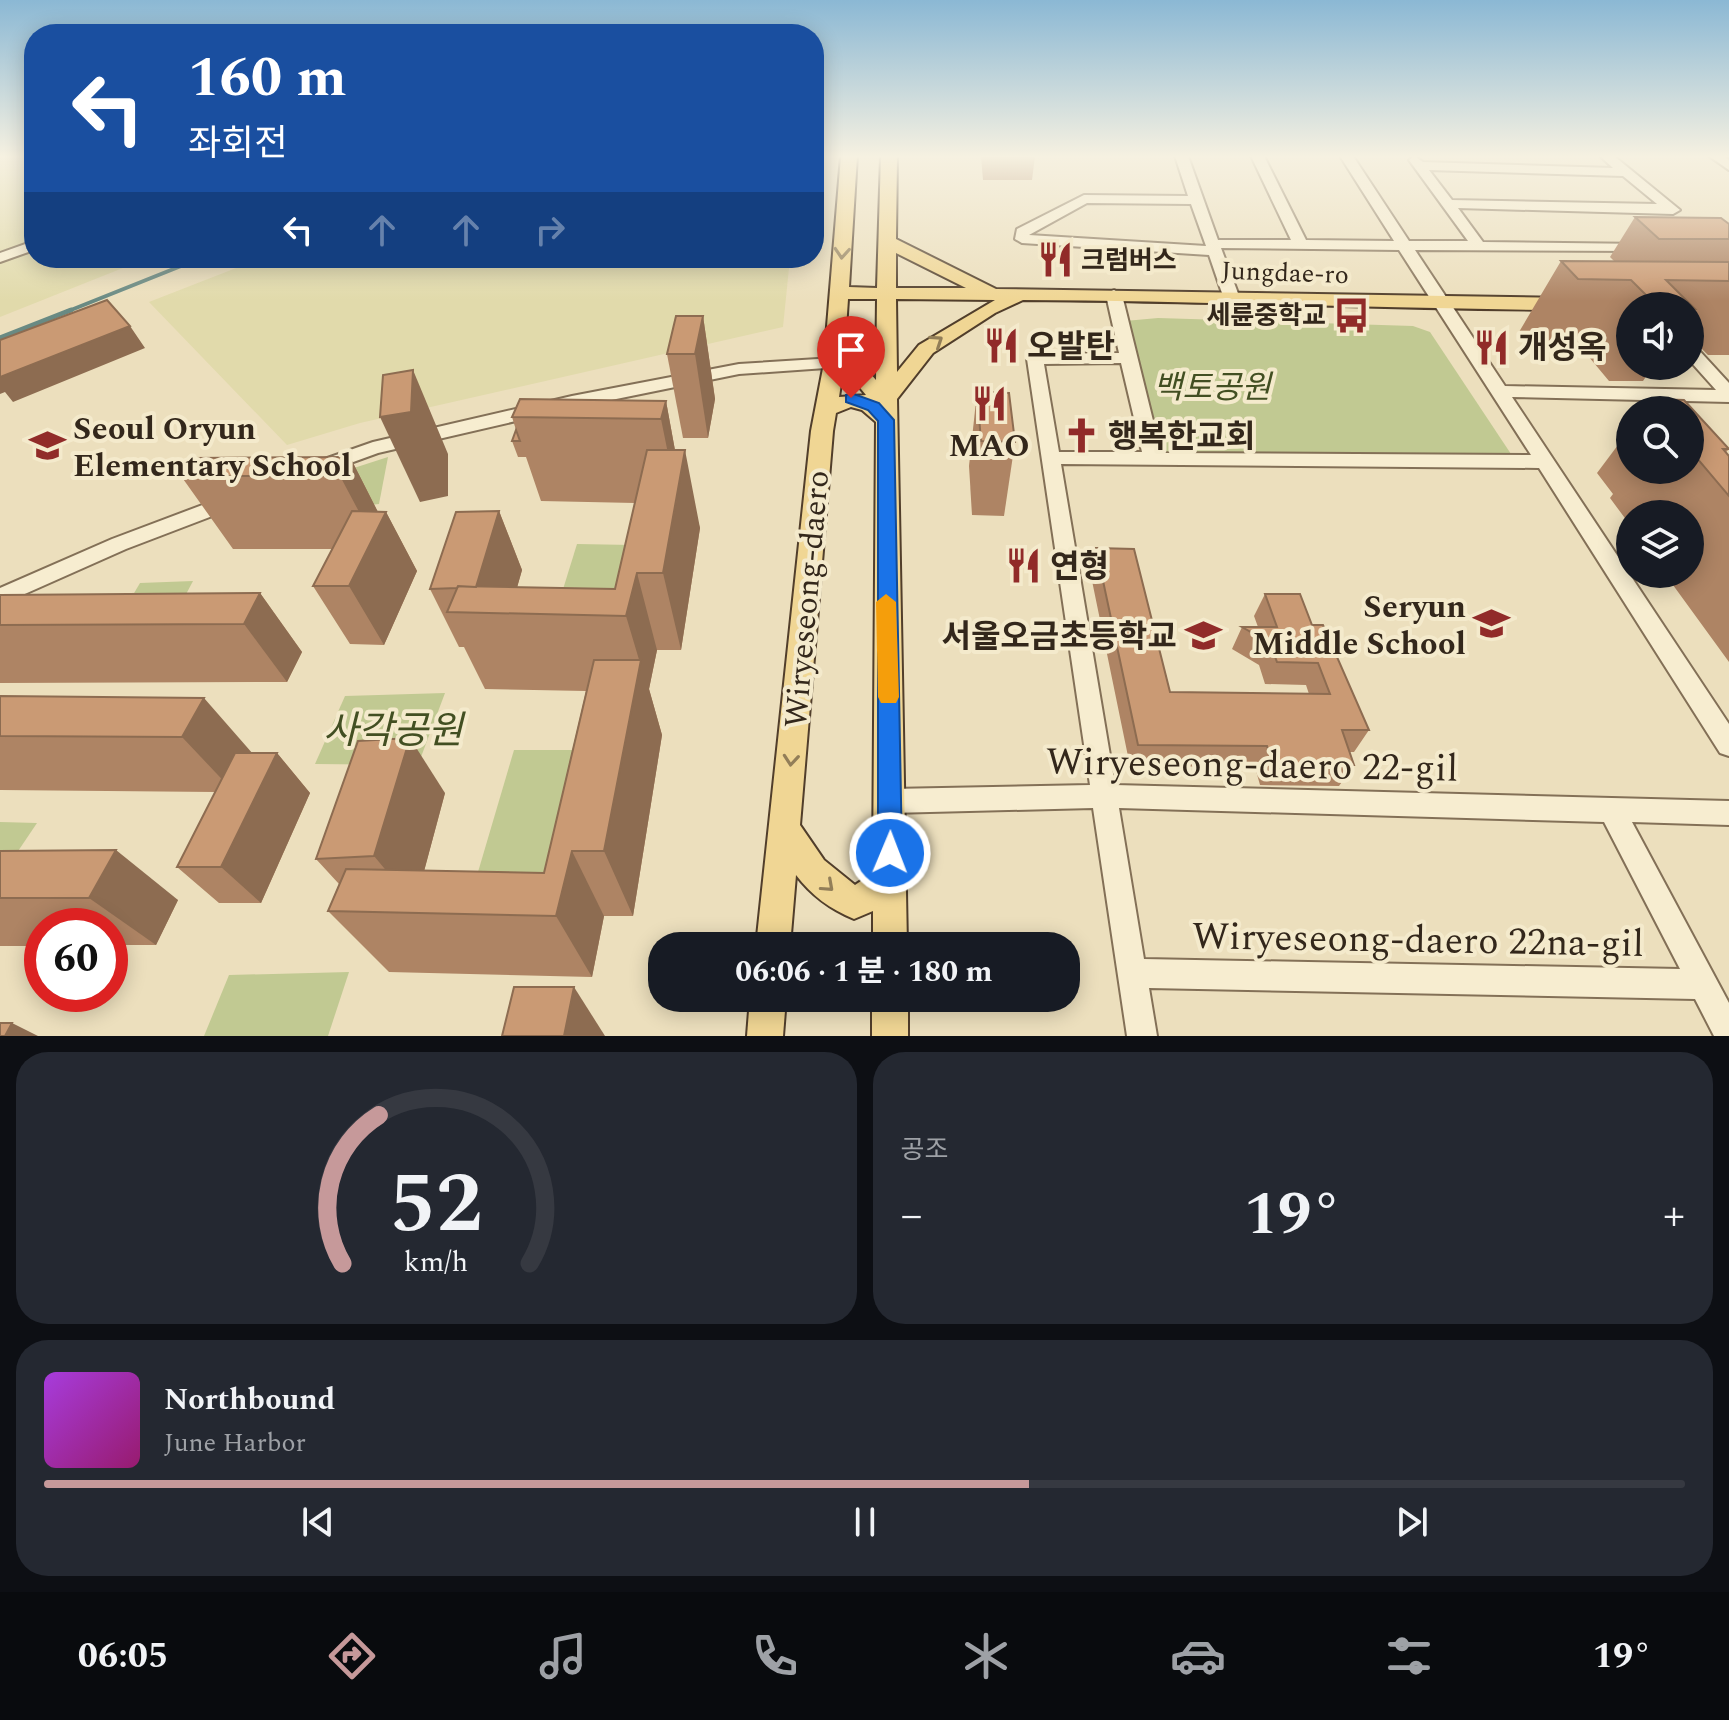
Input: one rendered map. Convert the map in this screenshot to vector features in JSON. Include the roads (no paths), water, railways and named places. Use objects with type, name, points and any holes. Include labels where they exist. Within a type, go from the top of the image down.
[{"type":"main road","name":"Wiryeseong-daero","points":[[774,932],[826,409],[834,363],[845,204]]},
{"type":"main road","points":[[888,204],[886,408],[890,932]]},
{"type":"main road","points":[[888,242],[995,295]]},
{"type":"main road","name":"Jungdae-ro","points":[[839,293],[1231,296],[1589,304]]},
{"type":"main road","points":[[886,408],[926,349],[988,309],[1024,295]]},
{"type":"main road","points":[[834,363],[854,367],[886,408]]},
{"type":"main road","points":[[826,409],[851,398],[886,408]]},
{"type":"main road","points":[[784,827],[806,865],[833,893],[854,902],[874,894],[890,880]]},
{"type":"main road","points":[[765,1036],[767,1012]]},
{"type":"main road","points":[[890,1012],[890,1036]]},
{"type":"street","points":[[1074,204],[1022,232],[1022,239],[1214,247],[1660,248]]},
{"type":"street","points":[[1199,204],[1231,296]]},
{"type":"street","points":[[1281,204],[1301,245]]},
{"type":"street","points":[[1377,204],[1729,745]]},
{"type":"street","points":[[1448,204],[1479,246]]},
{"type":"street","points":[[1467,204],[1670,208]]},
{"type":"street","points":[[1665,204],[1690,224]]},
{"type":"street","points":[[0,258],[24,249]]},
{"type":"street","points":[[1114,295],[1153,458]]},
{"type":"street","points":[[1128,358],[1035,359],[1142,1036]]},
{"type":"street","points":[[311,471],[373,448],[572,402],[739,369],[834,363]]},
{"type":"street","points":[[1704,367],[1729,395]]},
{"type":"street","points":[[1497,391],[1729,395]]},
{"type":"street","points":[[1051,458],[1543,462]]},
{"type":"street","points":[[0,597],[119,544],[252,493]]},
{"type":"street","name":"Wiryeseong-daero 22-gil","points":[[891,801],[1103,796],[1729,813]]},
{"type":"street","points":[[1612,810],[1729,1034]]},
{"type":"street","name":"Wiryeseong-daero 22na-gil","points":[[1132,973],[1703,984]]},
{"type":"waterway","points":[[71,310],[176,268]]},
{"type":"waterway","points":[[0,338],[71,310]]},
{"type":"waterway","points":[[66,312],[71,310]]},
{"type":"place","name":"크럼버스","points":[[1055,260]]},
{"type":"place","name":"세륜중학교","points":[[1352,315]]},
{"type":"place","name":"오발탄","points":[[1001,346]]},
{"type":"place","name":"개성옥","points":[[1492,347]]},
{"type":"place","name":"MAO","points":[[989,403]]},
{"type":"place","name":"행복한교회","points":[[1082,436]]},
{"type":"place","name":"Seoul Oryun Elementary School","points":[[47,446]]},
{"type":"place","name":"연형","points":[[1024,566]]},
{"type":"place","name":"Seryun Middle School","points":[[1492,624]]},
{"type":"place","name":"서울오금초등학교","points":[[1203,636]]},
{"type":"park label","name":"백토공원","points":[[1212,387]]},
{"type":"park label","name":"사각공원","points":[[393,730]]}]
